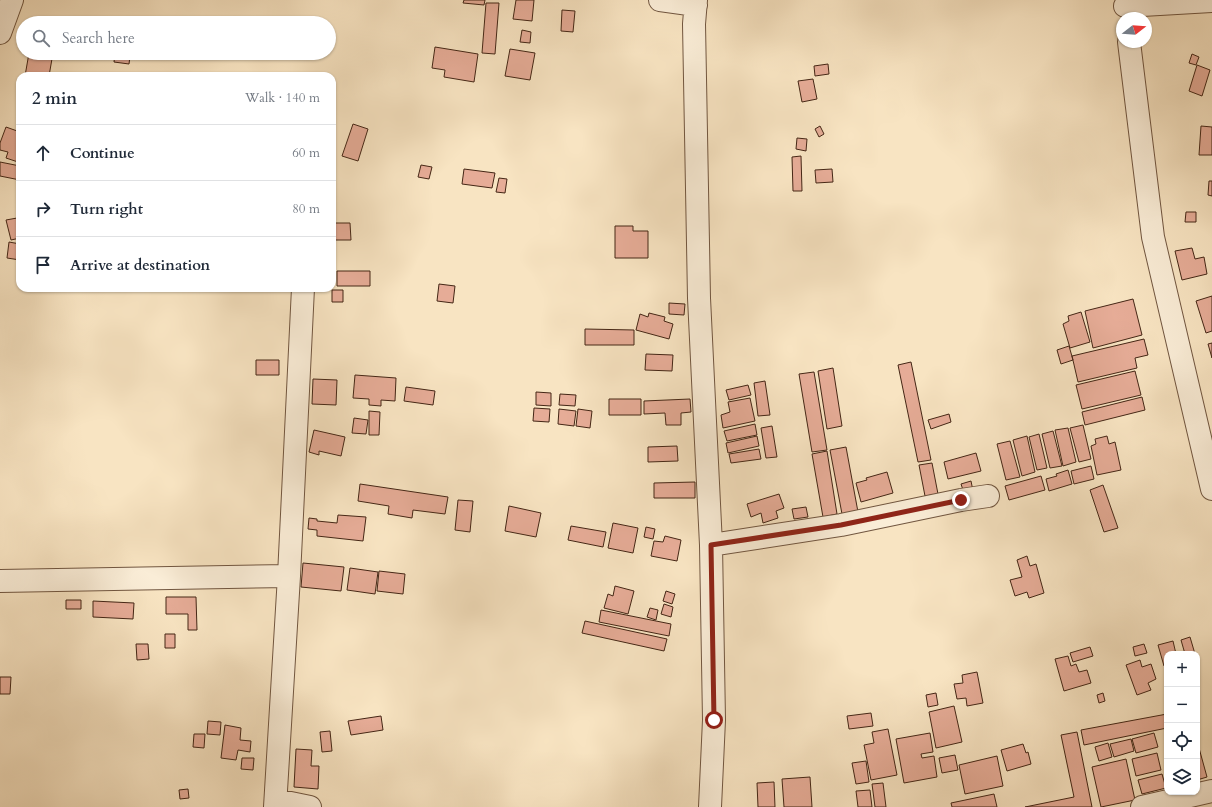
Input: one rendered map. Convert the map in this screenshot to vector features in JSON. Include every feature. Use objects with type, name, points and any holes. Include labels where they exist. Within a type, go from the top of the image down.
[{"type":"street","points":[[0,32],[12,0]]},
{"type":"street","points":[[660,0],[696,2],[694,24],[699,298],[711,545],[714,720],[710,807]]},
{"type":"street","points":[[1125,8],[1212,1]]},
{"type":"street","points":[[1130,48],[1153,237],[1212,489]]},
{"type":"street","points":[[303,292],[276,803],[310,807]]},
{"type":"street","points":[[711,545],[841,525],[961,500],[988,496]]},
{"type":"street","points":[[0,581],[289,576]]},
{"type":"street","points":[[1142,807],[1212,791]]},
{"type":"building","points":[[464,0],[485,0],[484,5],[463,3]]},
{"type":"building","points":[[516,0],[534,0],[532,21],[513,19]]},
{"type":"building","points":[[486,3],[499,3],[495,54],[482,53]]},
{"type":"building","points":[[562,10],[575,11],[573,32],[561,31]]},
{"type":"building","points":[[522,30],[531,32],[530,43],[520,42]]},
{"type":"building","points":[[435,47],[478,54],[474,82],[444,77],[445,70],[432,68]]},
{"type":"building","points":[[510,49],[535,53],[530,80],[505,76]]},
{"type":"building","points":[[1192,54],[1199,57],[1196,65],[1189,63]]},
{"type":"building","points":[[28,60],[52,60],[50,72],[26,72]]},
{"type":"building","points":[[114,60],[130,60],[129,64],[114,62]]},
{"type":"building","points":[[828,64],[829,74],[815,76],[814,66]]},
{"type":"building","points":[[1197,65],[1210,70],[1202,96],[1189,91]]},
{"type":"building","points":[[813,79],[817,99],[802,102],[798,81]]},
{"type":"building","points":[[353,124],[368,129],[358,161],[342,156]]},
{"type":"building","points":[[820,126],[824,134],[819,137],[815,129]]},
{"type":"building","points":[[1201,126],[1212,127],[1212,155],[1199,155]]},
{"type":"building","points":[[6,127],[16,131],[16,161],[6,158],[8,152],[0,150],[0,143]]},
{"type":"building","points":[[797,138],[807,139],[806,151],[796,149]]},
{"type":"building","points":[[801,156],[802,191],[793,191],[792,157]]},
{"type":"building","points":[[0,162],[16,165],[16,179],[0,176]]},
{"type":"building","points":[[421,165],[432,167],[429,179],[418,177]]},
{"type":"building","points":[[464,169],[495,173],[492,188],[462,184]]},
{"type":"building","points":[[832,169],[833,182],[816,183],[815,170]]},
{"type":"building","points":[[499,178],[507,179],[505,193],[496,192]]},
{"type":"building","points":[[1209,181],[1212,181],[1212,196],[1208,195]]},
{"type":"building","points":[[1186,212],[1196,212],[1196,222],[1185,222]]},
{"type":"building","points":[[16,218],[16,239],[11,240],[6,220]]},
{"type":"building","points":[[336,223],[350,223],[351,240],[336,240]]},
{"type":"building","points":[[615,226],[633,226],[633,231],[648,231],[648,258],[615,258]]},
{"type":"building","points":[[9,242],[16,243],[16,259],[7,258]]},
{"type":"building","points":[[1192,248],[1195,259],[1204,257],[1207,274],[1182,280],[1175,251]]},
{"type":"building","points":[[337,271],[370,271],[370,286],[337,286]]},
{"type":"building","points":[[439,284],[455,286],[453,303],[437,301]]},
{"type":"building","points":[[336,290],[343,290],[343,302],[332,302],[332,292],[336,292]]},
{"type":"building","points":[[1212,296],[1212,331],[1206,333],[1196,301]]},
{"type":"building","points":[[1133,299],[1142,335],[1093,348],[1085,311]]},
{"type":"building","points":[[669,303],[685,304],[684,315],[669,314]]},
{"type":"building","points":[[1081,312],[1090,342],[1070,348],[1063,324],[1069,321],[1068,316]]},
{"type":"building","points":[[649,313],[665,317],[664,321],[673,324],[669,339],[636,330],[640,314],[648,317]]},
{"type":"building","points":[[585,329],[634,330],[634,345],[585,345]]},
{"type":"building","points":[[1144,339],[1148,355],[1135,358],[1137,368],[1078,382],[1072,356]]},
{"type":"building","points":[[1212,343],[1212,358],[1208,344]]},
{"type":"building","points":[[1069,346],[1073,360],[1061,364],[1057,350]]},
{"type":"building","points":[[646,354],[673,355],[672,371],[645,370]]},
{"type":"building","points":[[256,360],[279,360],[279,375],[256,375]]},
{"type":"building","points":[[911,362],[931,460],[918,462],[898,365]]},
{"type":"building","points":[[833,368],[842,426],[827,429],[818,371]]},
{"type":"building","points":[[1135,371],[1141,395],[1082,409],[1076,385]]},
{"type":"building","points":[[814,372],[827,450],[812,452],[799,374]]},
{"type":"building","points":[[355,375],[396,378],[395,401],[381,400],[381,406],[369,405],[369,399],[353,398]]},
{"type":"building","points":[[313,379],[337,380],[336,405],[312,404]]},
{"type":"building","points":[[765,381],[770,415],[758,416],[754,383]]},
{"type":"building","points":[[748,385],[751,395],[729,400],[726,390]]},
{"type":"building","points":[[406,387],[435,391],[433,405],[404,401]]},
{"type":"building","points":[[536,392],[551,393],[551,406],[536,405]]},
{"type":"building","points":[[560,394],[576,395],[575,406],[559,405]]},
{"type":"building","points":[[1142,397],[1145,410],[1085,425],[1082,412]]},
{"type":"building","points":[[750,398],[755,421],[723,428],[721,415],[730,412],[728,402]]},
{"type":"building","points":[[609,399],[641,399],[641,415],[609,415]]},
{"type":"building","points":[[690,399],[691,412],[681,413],[681,425],[666,425],[665,413],[644,414],[644,401]]},
{"type":"building","points":[[534,408],[550,409],[549,422],[533,421]]},
{"type":"building","points":[[559,409],[576,411],[574,426],[558,424]]},
{"type":"building","points":[[578,409],[592,411],[590,428],[576,426]]},
{"type":"building","points":[[369,411],[380,412],[379,435],[369,435]]},
{"type":"building","points":[[949,414],[951,422],[931,429],[928,420]]},
{"type":"building","points":[[354,418],[368,420],[366,434],[352,433]]},
{"type":"building","points":[[755,424],[757,435],[727,441],[724,431]]},
{"type":"building","points":[[1083,425],[1091,459],[1079,462],[1070,428]]},
{"type":"building","points":[[772,426],[777,457],[766,458],[761,428]]},
{"type":"building","points":[[1068,428],[1076,462],[1063,466],[1055,430]]},
{"type":"building","points":[[314,430],[345,437],[341,456],[319,451],[319,455],[309,452]]},
{"type":"building","points":[[1053,431],[1062,466],[1050,468],[1042,434]]},
{"type":"building","points":[[1039,434],[1047,468],[1037,470],[1029,437]]},
{"type":"building","points":[[757,436],[759,446],[728,453],[726,443]]},
{"type":"building","points":[[1027,436],[1035,472],[1022,476],[1013,440]]},
{"type":"building","points":[[1107,436],[1109,444],[1115,442],[1121,470],[1097,475],[1091,446],[1096,444],[1095,439]]},
{"type":"building","points":[[1010,441],[1020,477],[1006,480],[997,444]]},
{"type":"building","points":[[677,446],[678,461],[648,462],[648,447]]},
{"type":"building","points":[[846,447],[858,512],[842,514],[830,450]]},
{"type":"building","points":[[759,449],[761,459],[731,463],[729,454]]},
{"type":"building","points":[[827,451],[837,514],[823,517],[812,454]]},
{"type":"building","points":[[976,453],[981,471],[948,479],[944,462]]},
{"type":"building","points":[[932,463],[938,494],[925,496],[919,465]]},
{"type":"building","points":[[1091,466],[1094,479],[1074,484],[1071,471]]},
{"type":"building","points":[[1068,470],[1072,484],[1049,491],[1046,479],[1057,476],[1056,474]]},
{"type":"building","points":[[887,472],[893,493],[861,502],[856,483],[867,480],[866,478]]},
{"type":"building","points":[[1041,476],[1045,490],[1009,500],[1005,486]]},
{"type":"building","points":[[971,481],[973,491],[964,493],[961,484]]},
{"type":"building","points":[[695,482],[695,498],[654,498],[654,483]]},
{"type":"building","points":[[360,484],[448,497],[445,514],[413,510],[412,518],[388,514],[389,506],[358,501]]},
{"type":"building","points":[[1103,485],[1118,528],[1104,532],[1090,490]]},
{"type":"building","points":[[779,494],[784,508],[776,511],[778,518],[763,523],[761,513],[751,517],[747,504]]},
{"type":"building","points":[[458,500],[473,501],[470,532],[455,530]]},
{"type":"building","points":[[509,506],[541,513],[536,537],[505,531]]},
{"type":"building","points":[[806,507],[808,517],[794,519],[792,509]]},
{"type":"building","points":[[338,515],[366,517],[363,541],[317,536],[317,530],[308,529],[309,518],[317,519],[317,521],[337,523]]},
{"type":"building","points":[[613,523],[638,528],[633,553],[608,548]]},
{"type":"building","points":[[571,526],[606,532],[603,547],[568,540]]},
{"type":"building","points":[[646,527],[655,529],[653,539],[644,537]]},
{"type":"building","points":[[665,536],[681,540],[677,561],[651,556],[654,541],[663,542]]},
{"type":"building","points":[[1027,556],[1030,566],[1036,564],[1044,593],[1029,598],[1027,592],[1015,596],[1010,580],[1022,577],[1017,560]]},
{"type":"building","points":[[303,563],[344,567],[341,591],[301,587]]},
{"type":"building","points":[[350,568],[378,572],[375,594],[347,590]]},
{"type":"building","points":[[379,571],[405,574],[403,594],[377,591]]},
{"type":"building","points":[[615,586],[634,591],[628,614],[604,608],[608,594],[613,596]]},
{"type":"building","points":[[666,591],[675,594],[672,604],[663,601]]},
{"type":"building","points":[[166,597],[196,597],[197,630],[188,630],[188,614],[166,614]]},
{"type":"building","points":[[66,600],[81,600],[81,609],[66,609]]},
{"type":"building","points":[[93,601],[134,603],[133,619],[93,617]]},
{"type":"building","points":[[664,604],[673,607],[671,617],[661,614]]},
{"type":"building","points":[[650,608],[658,610],[656,620],[647,617]]},
{"type":"building","points":[[601,610],[671,624],[669,636],[599,622]]},
{"type":"building","points":[[585,621],[667,639],[664,651],[582,633]]},
{"type":"building","points":[[165,634],[175,634],[175,648],[165,648]]},
{"type":"building","points":[[1190,637],[1194,651],[1184,651],[1181,640]]},
{"type":"building","points":[[1173,641],[1175,651],[1164,651],[1164,666],[1158,645]]},
{"type":"building","points":[[136,644],[148,644],[149,659],[137,660]]},
{"type":"building","points":[[1144,644],[1147,653],[1135,656],[1133,647]]},
{"type":"building","points":[[1090,647],[1093,656],[1073,662],[1070,653]]},
{"type":"building","points":[[1068,656],[1071,666],[1076,664],[1079,672],[1087,670],[1091,683],[1064,691],[1055,659]]},
{"type":"building","points":[[1140,660],[1142,667],[1151,664],[1156,679],[1148,683],[1151,690],[1137,695],[1126,665]]},
{"type":"building","points":[[977,672],[983,703],[967,706],[966,698],[957,699],[954,684],[963,683],[962,675]]},
{"type":"building","points":[[0,677],[11,677],[10,694],[0,694]]},
{"type":"building","points":[[936,693],[938,705],[928,707],[926,695]]},
{"type":"building","points":[[1103,693],[1105,701],[1099,703],[1097,695]]},
{"type":"building","points":[[954,706],[962,742],[936,748],[929,712]]},
{"type":"building","points":[[871,713],[873,726],[849,729],[847,716]]},
{"type":"building","points":[[1164,715],[1164,729],[1084,745],[1081,730]]},
{"type":"building","points":[[381,716],[383,730],[351,735],[348,721]]},
{"type":"building","points":[[208,721],[221,722],[220,735],[207,734]]},
{"type":"building","points":[[225,725],[241,728],[240,740],[251,741],[250,752],[238,750],[236,760],[221,758]]},
{"type":"building","points":[[888,729],[897,775],[871,780],[864,745],[874,743],[872,732]]},
{"type":"building","points":[[330,731],[332,751],[322,752],[320,732]]},
{"type":"building","points":[[1077,732],[1092,807],[1025,807],[1074,797],[1061,735]]},
{"type":"building","points":[[930,733],[933,752],[921,754],[922,758],[934,756],[937,777],[904,783],[896,739]]},
{"type":"building","points":[[1154,733],[1158,747],[1136,753],[1132,739]]},
{"type":"building","points":[[194,734],[205,734],[204,748],[193,747]]},
{"type":"building","points":[[1131,739],[1134,751],[1114,757],[1110,744]]},
{"type":"building","points":[[1108,743],[1112,757],[1099,761],[1095,747]]},
{"type":"building","points":[[1023,744],[1026,753],[1028,752],[1031,764],[1007,771],[1001,750]]},
{"type":"building","points":[[296,749],[312,750],[311,766],[319,766],[318,789],[294,787]]},
{"type":"building","points":[[1200,752],[1207,777],[1200,779]]},
{"type":"building","points":[[1157,753],[1161,770],[1136,776],[1132,759]]},
{"type":"building","points":[[955,755],[958,770],[942,773],[939,758]]},
{"type":"building","points":[[997,756],[1003,786],[965,794],[959,765]]},
{"type":"building","points":[[242,758],[254,758],[253,770],[241,769]]},
{"type":"building","points":[[1126,759],[1135,800],[1101,807],[1092,767]]},
{"type":"building","points":[[866,761],[869,782],[856,784],[852,763]]},
{"type":"building","points":[[1162,774],[1164,788],[1142,794],[1138,780]]},
{"type":"building","points":[[810,777],[812,807],[784,807],[782,779]]},
{"type":"building","points":[[774,782],[775,807],[758,807],[757,783]]},
{"type":"building","points":[[883,783],[886,807],[875,807],[872,784]]},
{"type":"building","points":[[188,789],[189,798],[180,799],[179,790]]},
{"type":"building","points":[[870,790],[872,807],[858,807],[856,791]]},
{"type":"building","points":[[994,794],[997,807],[952,807],[951,803]]},
{"type":"route","points":[[714,720],[711,545],[841,525],[961,500]]}]
